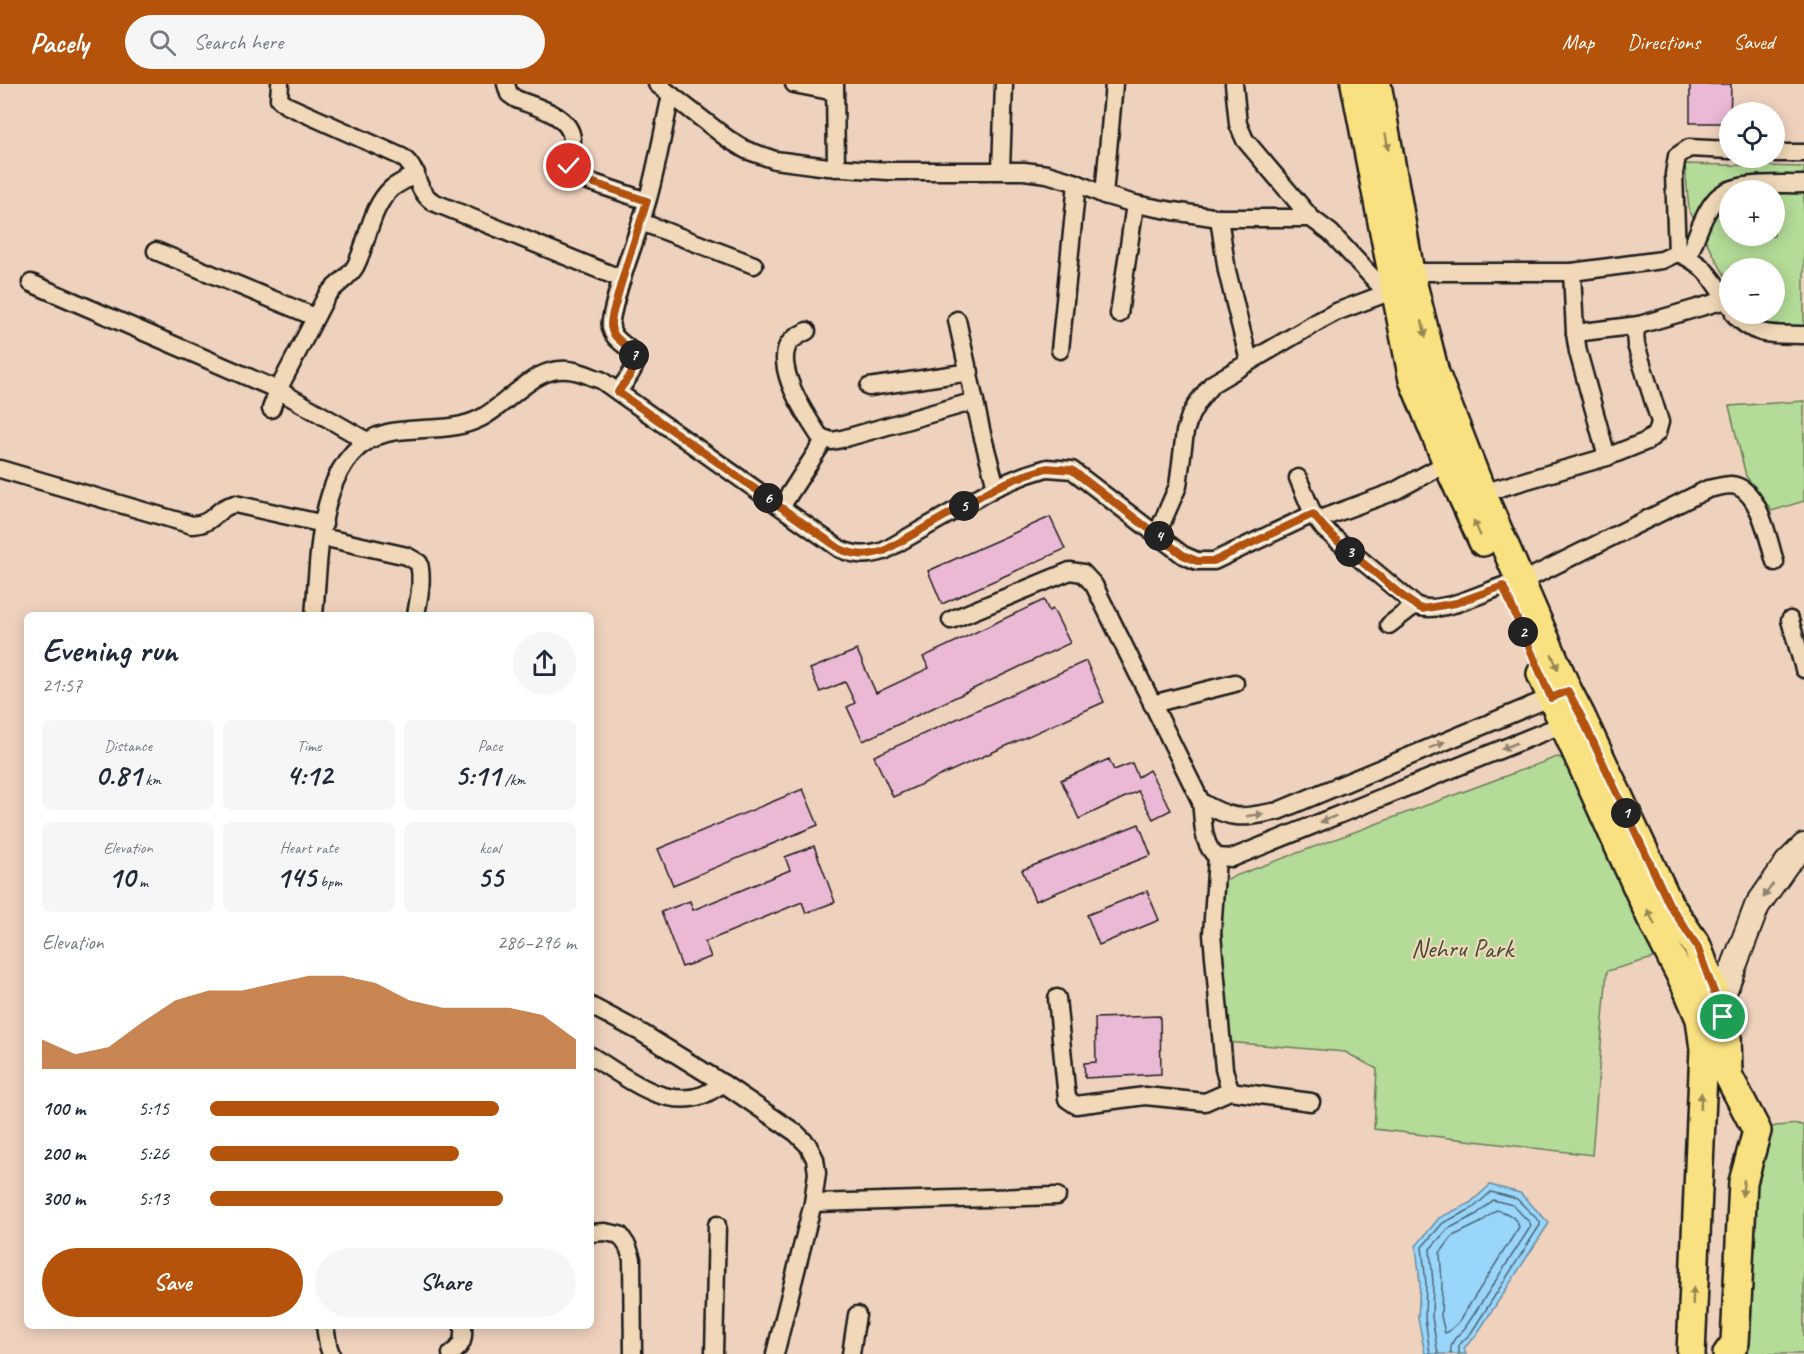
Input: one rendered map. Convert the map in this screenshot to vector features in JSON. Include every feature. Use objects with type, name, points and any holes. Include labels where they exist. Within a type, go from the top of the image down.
[{"type":"main road","points":[[1355,84],[1398,285],[1482,493],[1512,584],[1572,720],[1669,904],[1697,946],[1719,1005],[1729,1041],[1728,1075],[1757,1131],[1743,1182],[1735,1343],[1727,1354]]},
{"type":"main road","points":[[1377,84],[1398,285],[1413,380],[1447,463],[1512,584]]},
{"type":"main road","points":[[1572,720],[1651,918],[1686,986],[1700,1019],[1704,1048],[1691,1354]]},
{"type":"street","points":[[280,84],[279,99],[286,105],[402,156],[411,163],[423,195],[433,202],[622,279]]},
{"type":"street","points":[[506,84],[509,94],[516,99],[564,121],[570,129],[572,140],[569,158],[570,172],[576,177],[647,201]]},
{"type":"street","points":[[657,84],[728,139],[746,150],[775,159],[836,168],[888,171],[1001,170],[1047,174],[1135,204],[1219,218],[1311,218]]},
{"type":"street","points":[[794,84],[835,88],[836,168]]},
{"type":"street","points":[[1001,170],[1004,84]]},
{"type":"street","points":[[1104,195],[1114,84]]},
{"type":"street","points":[[1234,84],[1238,124],[1245,140],[1311,218],[1398,285]]},
{"type":"street","points":[[618,392],[635,365],[630,349],[615,339],[611,332],[611,322],[647,201],[671,95]]},
{"type":"street","points":[[1683,255],[1674,174],[1677,156],[1689,148],[1719,149]]},
{"type":"street","points":[[1785,153],[1804,153]]},
{"type":"street","points":[[271,409],[278,390],[332,288],[348,276],[355,266],[377,210],[385,196],[416,173]]},
{"type":"street","points":[[1060,350],[1077,183]]},
{"type":"street","points":[[1683,255],[1718,196],[1730,189],[1748,186],[1804,184]]},
{"type":"street","points":[[1119,314],[1135,204]]},
{"type":"street","points":[[1219,218],[1227,271],[1249,361]]},
{"type":"street","points":[[641,222],[754,265]]},
{"type":"street","points":[[156,251],[315,317]]},
{"type":"street","points":[[1157,534],[1178,486],[1185,432],[1190,416],[1212,384],[1336,312],[1398,285],[1572,272],[1683,255],[1706,269],[1719,288]]},
{"type":"street","points":[[1572,272],[1575,333],[1582,375],[1607,457]]},
{"type":"street","points":[[31,283],[278,390],[367,441]]},
{"type":"street","points":[[1575,333],[1640,325],[1719,309]]},
{"type":"street","points":[[957,320],[996,487]]},
{"type":"street","points":[[1745,324],[1764,334],[1804,335]]},
{"type":"street","points":[[1482,493],[1607,457],[1647,441],[1656,433],[1659,422],[1636,345],[1635,333],[1640,325]]},
{"type":"street","points":[[807,331],[797,336],[787,347],[788,375],[802,410],[820,437],[831,441],[842,439],[975,401]]},
{"type":"street","points":[[314,612],[328,498],[337,474],[350,455],[367,441],[385,433],[456,426],[473,422],[490,413],[521,387],[542,374],[558,369],[575,371],[601,380],[840,549],[853,555],[870,555],[884,551],[996,487],[1047,468],[1072,470],[1183,555],[1197,561],[1214,561],[1315,517],[1393,492],[1447,463]]},
{"type":"street","points":[[869,387],[970,372]]},
{"type":"street","points":[[781,507],[825,439]]},
{"type":"street","points":[[0,469],[192,525],[204,524],[226,506],[235,504],[407,556],[419,563],[421,573],[416,612]]},
{"type":"street","points":[[1298,478],[1315,517],[1339,542],[1422,609],[1456,603],[1512,584],[1708,489],[1730,485],[1743,488],[1756,504],[1775,562]]},
{"type":"street","points":[[951,620],[1070,571],[1083,573],[1094,585],[1201,802],[1204,835],[1209,850],[1217,857],[1232,858],[1572,720]]},
{"type":"street","points":[[1389,625],[1415,605]]},
{"type":"street","points":[[1791,620],[1804,669]]},
{"type":"street","points":[[1152,704],[1235,683]]},
{"type":"street","points":[[1201,802],[1219,813],[1236,818],[1278,811],[1559,694]]},
{"type":"street","points":[[1719,1005],[1757,906],[1787,863],[1804,846]]},
{"type":"street","points":[[1217,857],[1212,934],[1224,1069],[1230,1091]]},
{"type":"street","points":[[1057,998],[1067,1099],[1076,1105],[1144,1096],[1205,1102],[1230,1091],[1311,1102]]},
{"type":"street","points":[[594,1008],[642,1033],[724,1084],[796,1133],[808,1145],[815,1159],[817,1173],[813,1203],[775,1354]]},
{"type":"street","points":[[594,1058],[654,1093],[673,1097],[703,1095],[724,1084]]},
{"type":"street","points":[[813,1203],[1057,1196]]},
{"type":"street","points":[[714,1354],[717,1225]]},
{"type":"street","points":[[594,1233],[620,1235],[632,1259],[633,1354]]},
{"type":"street","points":[[851,1354],[857,1315]]},
{"type":"street","points":[[325,1329],[331,1354]]},
{"type":"street","points":[[451,1354],[460,1347],[464,1337],[463,1329]]},
{"type":"green space","points":[[1685,164],[1719,165],[1719,168],[1804,167],[1804,330],[1758,331],[1754,324],[1785,324],[1785,258],[1719,258],[1719,265],[1689,210]]},
{"type":"green space","points":[[1804,401],[1804,501],[1772,511],[1746,476],[1729,406]]},
{"type":"green space","name":"Nehru Park","points":[[1557,757],[1575,762],[1664,955],[1607,971],[1592,1155],[1374,1129],[1377,1069],[1345,1052],[1227,1042],[1219,882]]},
{"type":"green space","points":[[1798,1124],[1804,1126],[1804,1354],[1743,1354],[1759,1132],[1776,1126]]},
{"type":"water","points":[[1490,1185],[1520,1193],[1549,1223],[1475,1337],[1464,1348],[1466,1354],[1425,1354],[1418,1318],[1420,1283],[1416,1246],[1439,1218],[1470,1203]]},
{"type":"building","points":[[1690,84],[1731,84],[1731,102],[1719,102],[1719,123],[1690,123]]},
{"type":"building","points":[[1050,517],[1065,549],[942,604],[928,571]]},
{"type":"building","points":[[1044,600],[1049,611],[1053,609],[1070,643],[863,741],[847,707],[855,703],[845,682],[820,692],[810,669],[857,650],[876,693],[929,668],[923,657]]},
{"type":"building","points":[[1086,661],[1104,702],[893,797],[874,756]]},
{"type":"building","points":[[1109,759],[1114,770],[1132,763],[1138,777],[1149,770],[1171,810],[1153,819],[1138,791],[1079,819],[1061,780]]},
{"type":"building","points":[[803,789],[818,825],[673,885],[658,849]]},
{"type":"building","points":[[1139,824],[1151,855],[1035,901],[1022,870]]},
{"type":"building","points":[[814,846],[835,902],[806,913],[802,902],[705,942],[711,957],[682,967],[661,912],[690,901],[693,910],[790,870],[785,857]]},
{"type":"building","points":[[1147,891],[1159,920],[1099,945],[1087,915]]},
{"type":"building","points":[[1160,1016],[1161,1074],[1085,1078],[1084,1063],[1096,1062],[1095,1018]]},
{"type":"route","points":[[569,166],[570,172],[576,177],[647,201],[611,322],[611,332],[615,339],[630,349],[635,365],[618,392],[840,549],[853,555],[870,555],[884,551],[996,487],[1047,468],[1072,470],[1183,555],[1197,561],[1214,561],[1313,514],[1324,529],[1385,582],[1422,609],[1456,603],[1503,586],[1551,698],[1568,691],[1581,716],[1669,904],[1697,946],[1723,1017]]}]
